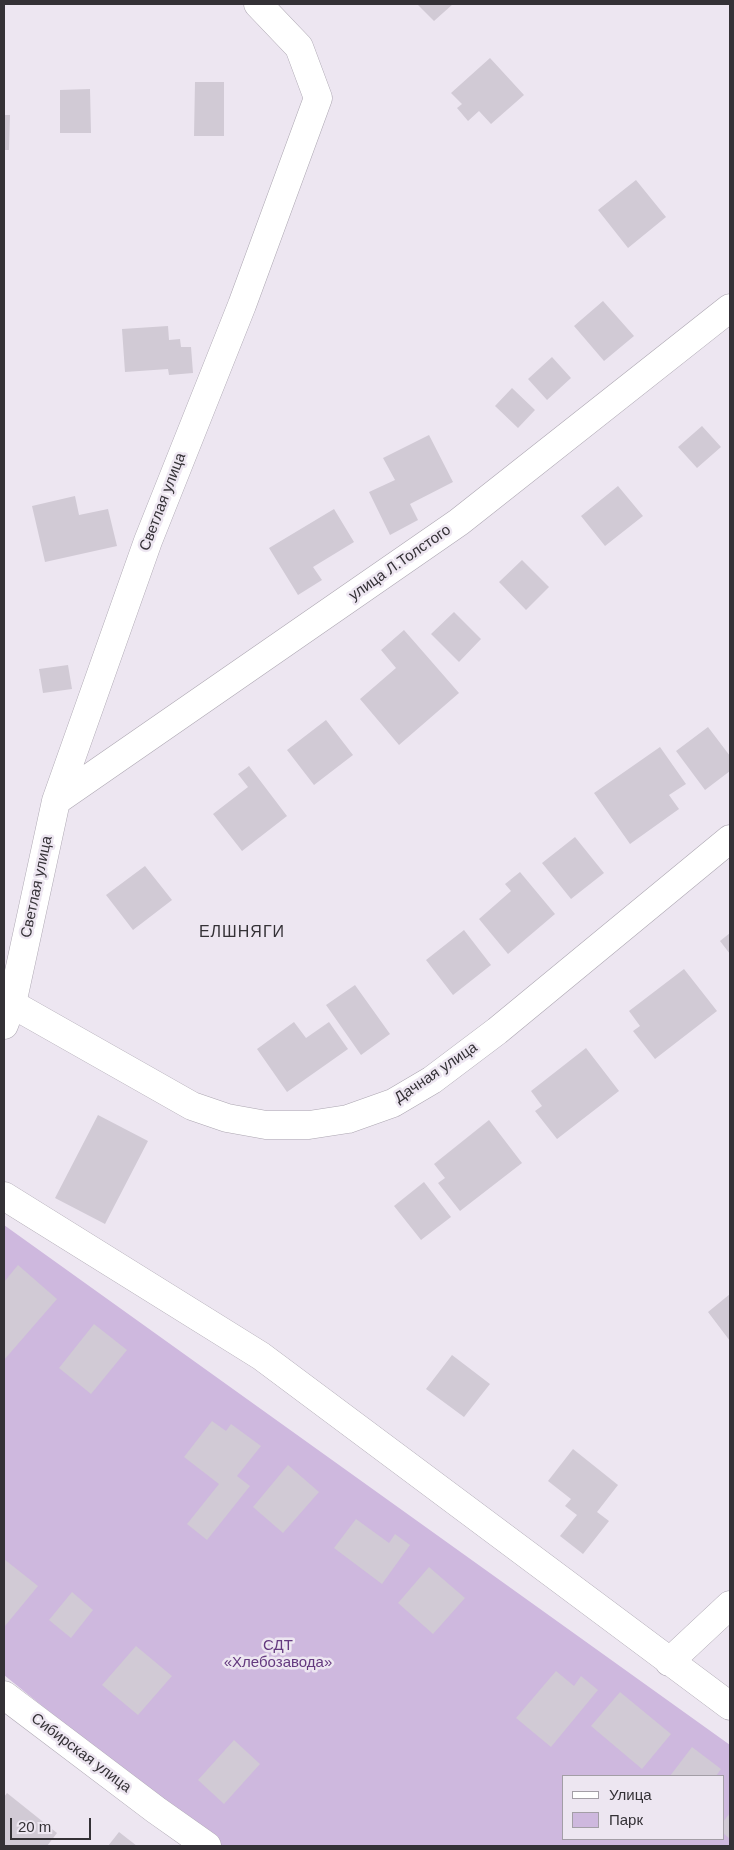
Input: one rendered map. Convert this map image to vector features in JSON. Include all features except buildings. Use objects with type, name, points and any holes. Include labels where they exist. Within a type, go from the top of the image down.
[{"type":"street","name":"Светлая улица","points":[[8,1015],[56,801],[148,541],[242,305],[318,98],[298,47],[258,4]]},
{"type":"street","name":"улица Л.Толстого","points":[[56,801],[459,522],[730,308]]},
{"type":"street","name":"Дачная улица","points":[[8,1015],[192,1106],[227,1118],[266,1125],[310,1125],[348,1118],[393,1103],[439,1074],[497,1031],[730,839]]},
{"type":"street","points":[[4,1196],[261,1356],[730,1706]]},
{"type":"street","points":[[669,1662],[730,1605]]},
{"type":"street","name":"Сибирская улица","points":[[4,1695],[156,1810],[207,1846]]},
{"type":"green space","name":"СДТ «Хлебозавода»","points":[[4,1225],[730,1745],[730,1846],[215,1846],[4,1675]]},
{"type":"district","name":"ЕЛШНЯГИ","points":[[242,933]]}]
